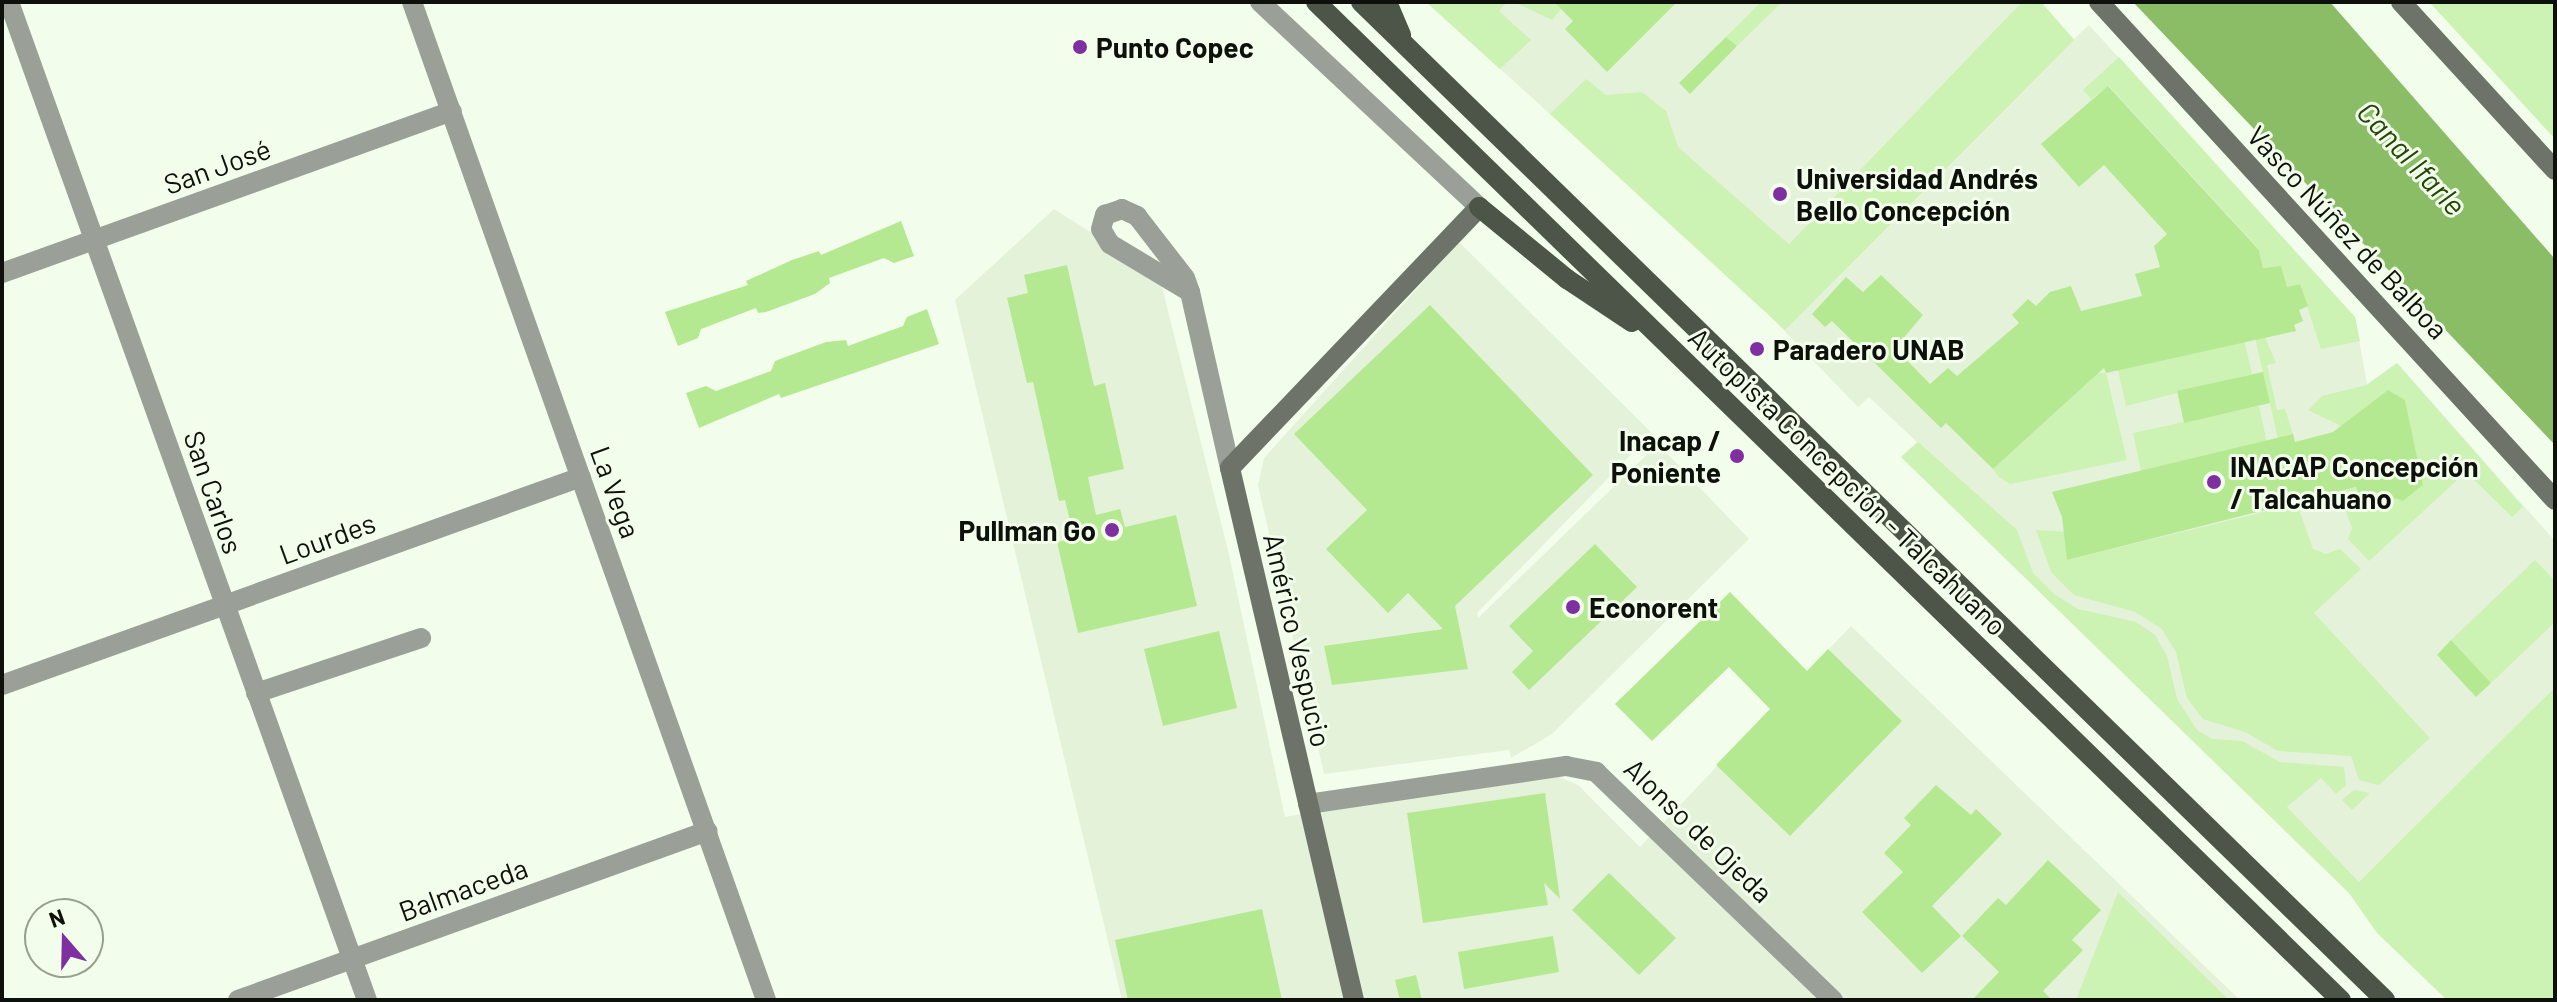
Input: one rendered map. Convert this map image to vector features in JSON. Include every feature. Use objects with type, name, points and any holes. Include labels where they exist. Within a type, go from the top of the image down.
[{"type":"main road","name":"Autopista Concepción - Talcahuano","points":[[1316,2],[2341,1000]]},
{"type":"main road","name":"Autopista Concepción - Talcahuano","points":[[1361,2],[2385,1000]]},
{"type":"main road","points":[[1387,2],[1406,46]]},
{"type":"main road","points":[[1479,207],[1567,279],[1670,347]]},
{"type":"main road","points":[[2315,974],[2332,1000]]},
{"type":"street","name":"San Carlos","points":[[9,2],[367,1000]]},
{"type":"street","name":"La Vega","points":[[412,2],[766,1000]]},
{"type":"street","points":[[1230,468],[1479,207],[1260,2]]},
{"type":"street","name":"Vasco Núñez de Balboa","points":[[2099,2],[2555,500]]},
{"type":"street","points":[[2401,2],[2555,170]]},
{"type":"street","name":"San José","points":[[2,273],[452,111]]},
{"type":"street","name":"Américo Vespucio","points":[[1190,292],[1110,244],[1101,229],[1105,215],[1122,209],[1137,216],[1179,267],[1190,292],[1354,1000]]},
{"type":"street","name":"Lourdes","points":[[2,685],[581,477]]},
{"type":"street","points":[[256,693],[421,638]]},
{"type":"street","name":"Alonso de Ojeda","points":[[1308,804],[1566,766],[1596,772],[1833,1000]]},
{"type":"street","name":"Balmaceda","points":[[238,1000],[707,831]]},
{"type":"shaded area","name":"INACAP Concepción / Talcahuano","points":[[1426,2],[2041,2],[2074,39],[2089,25],[2355,317],[2367,384],[2397,363],[2555,541],[2555,687],[2349,893],[1901,457],[1917,442],[1869,397],[1858,407],[1745,290]]},
{"type":"shaded area","points":[[1426,2],[1507,2],[1499,11],[1531,40],[1500,69]]},
{"type":"shaded area","points":[[1514,2],[1554,2],[1561,9],[1552,20]]},
{"type":"shaded area","points":[[1761,2],[1782,2],[1737,46],[1726,37]]},
{"type":"shaded area","points":[[2022,2],[2041,2],[2074,40],[1785,330],[1550,114],[1586,79],[1606,95],[1642,92],[1666,111],[1678,147],[1789,244]]},
{"type":"shaded area","points":[[2429,2],[2555,2],[2555,139],[2444,18]]},
{"type":"shaded area","points":[[2119,57],[2355,317],[2360,341],[2321,349],[2300,284],[2287,287],[2281,266],[2263,268],[2259,249],[2109,86],[2091,99],[2083,90]]},
{"type":"shaded area","points":[[1054,209],[1159,275],[1228,550],[1285,817],[1545,771],[1578,785],[1640,847],[1851,626],[2240,1000],[1122,1000],[955,300]]},
{"type":"shaded area","points":[[1459,242],[1652,433],[1477,613],[1478,618],[1658,444],[1749,539],[1552,734],[1511,758],[1509,750],[1324,774],[1258,485],[1264,458]]},
{"type":"shaded area","points":[[2264,335],[2276,363],[2267,365],[2277,410],[2285,409],[2293,434],[2278,439],[2255,337]]},
{"type":"shaded area","points":[[2244,340],[2252,374],[2126,406],[2118,370]]},
{"type":"shaded area","points":[[2397,363],[2523,507],[2512,517],[2466,472],[2369,561],[2348,539],[2352,528],[2339,492],[2356,487],[2360,495],[2364,488],[2403,501],[2423,485],[2405,400],[2388,390],[2344,424],[2345,428],[2308,410],[2322,396],[2367,385]]},
{"type":"shaded area","points":[[2099,373],[2106,373],[2127,460],[2010,484],[1999,477],[1993,469]]},
{"type":"shaded area","points":[[2259,406],[2267,443],[2141,471],[2133,433]]},
{"type":"shaded area","points":[[1918,442],[2017,530],[2033,573],[2054,594],[2078,609],[2136,622],[2155,635],[2167,656],[2177,699],[2197,730],[2212,739],[2242,741],[2280,762],[2344,767],[2346,785],[2336,794],[2321,778],[2287,807],[2359,882],[2555,687],[2555,1000],[2447,1000],[2377,933],[2349,893],[1901,457]]},
{"type":"shaded area","points":[[2297,504],[2313,549],[2326,554],[2340,549],[2361,569],[2314,613],[2430,738],[2379,785],[2359,780],[2351,756],[2278,751],[2245,732],[2203,719],[2187,698],[2176,652],[2162,629],[2135,612],[2074,595],[2051,572],[2036,530],[2065,532],[2067,560]]},
{"type":"shaded area","points":[[2535,560],[2555,581],[2555,622],[2491,683],[2451,640]]},
{"type":"shaded area","points":[[2354,790],[2370,793],[2352,810],[2342,800]]},
{"type":"shaded area","points":[[2118,892],[2226,997],[2225,1000],[2076,1000]]},
{"type":"water","name":"Canal Ifarle","points":[[2133,2],[2330,2],[2555,259],[2555,445]]},
{"type":"building","points":[[1554,2],[1677,2],[1607,72],[1565,29],[1573,21]]},
{"type":"building","points":[[1726,37],[1737,46],[1690,94],[1679,83]]},
{"type":"building","points":[[2108,86],[2259,250],[2263,268],[2281,266],[2287,287],[2300,284],[2308,306],[2299,310],[2303,321],[2294,325],[2296,331],[2106,373],[2104,368],[1993,469],[1946,423],[1941,428],[1832,321],[1825,327],[1812,314],[1846,277],[1863,292],[1881,275],[1923,315],[1895,348],[1930,384],[1948,368],[1957,376],[2019,323],[2012,315],[2028,299],[2036,306],[2050,292],[2071,286],[2081,311],[2142,296],[2135,274],[2160,267],[2154,246],[2167,234],[2104,165],[2079,187],[2041,144]]},
{"type":"building","points":[[901,221],[914,256],[894,263],[884,258],[829,278],[830,283],[815,294],[766,312],[758,313],[756,308],[701,329],[698,338],[678,346],[665,312],[748,285],[746,281],[792,260],[819,251],[821,255]]},
{"type":"building","points":[[1067,265],[1094,386],[1105,383],[1124,469],[1088,477],[1096,515],[1120,509],[1125,527],[1176,515],[1197,606],[1078,633],[1057,542],[1074,538],[1065,500],[1059,501],[1033,382],[1027,383],[1007,298],[1028,293],[1024,275]]},
{"type":"building","points":[[1430,305],[1593,475],[1455,606],[1468,669],[1332,685],[1324,646],[1443,629],[1408,593],[1388,613],[1326,549],[1367,510],[1294,434]]},
{"type":"building","points":[[927,309],[939,344],[781,398],[779,394],[699,428],[686,393],[706,386],[716,391],[771,371],[775,361],[826,342],[846,340],[848,346],[903,326],[907,317]]},
{"type":"building","points":[[2263,372],[2270,403],[2184,423],[2177,391]]},
{"type":"building","points":[[2388,390],[2405,400],[2423,485],[2403,501],[2372,491],[2359,495],[2356,487],[2067,560],[2062,517],[2052,492],[2293,434],[2295,442],[2333,432]]},
{"type":"building","name":"Econorent","points":[[1595,544],[1637,587],[1529,690],[1512,672],[1533,651],[1509,626]]},
{"type":"building","points":[[1730,592],[1807,671],[1828,649],[1902,721],[1790,836],[1716,765],[1770,709],[1729,667],[1652,741],[1615,704]]},
{"type":"building","points":[[1219,631],[1237,708],[1163,726],[1144,649]]},
{"type":"building","points":[[2451,640],[2491,683],[2476,697],[2437,655]]},
{"type":"building","points":[[1936,785],[1971,815],[1976,809],[2002,834],[1932,906],[1961,936],[1922,973],[1862,912],[1903,872],[1884,853],[1911,825],[1904,818]]},
{"type":"building","points":[[1545,793],[1560,899],[1544,883],[1548,905],[1423,923],[1407,813]]},
{"type":"building","points":[[2048,860],[2101,910],[2072,940],[2083,950],[2043,991],[2052,1000],[1972,1000],[1999,972],[1962,936],[1998,898],[2006,905]]},
{"type":"building","points":[[1609,873],[1676,938],[1639,975],[1572,910]]},
{"type":"building","points":[[1262,909],[1282,1000],[1128,1000],[1115,940]]},
{"type":"building","points":[[1553,936],[1559,972],[1464,989],[1458,952]]},
{"type":"building","points":[[1416,975],[1422,1000],[1400,1000],[1395,980]]},
{"type":"place","name":"Punto Copec","points":[[1080,47]]},
{"type":"place","name":"Universidad Andrés Bello Concepción","points":[[1780,194]]},
{"type":"place","name":"Paradero UNAB","points":[[1757,349]]},
{"type":"place","name":"Inacap / Poniente","points":[[1737,456]]},
{"type":"place","name":"INACAP Concepción / Talcahuano","points":[[2214,482]]},
{"type":"place","name":"Pullman Go","points":[[1112,530]]},
{"type":"place","name":"Econorent","points":[[1573,607]]}]
